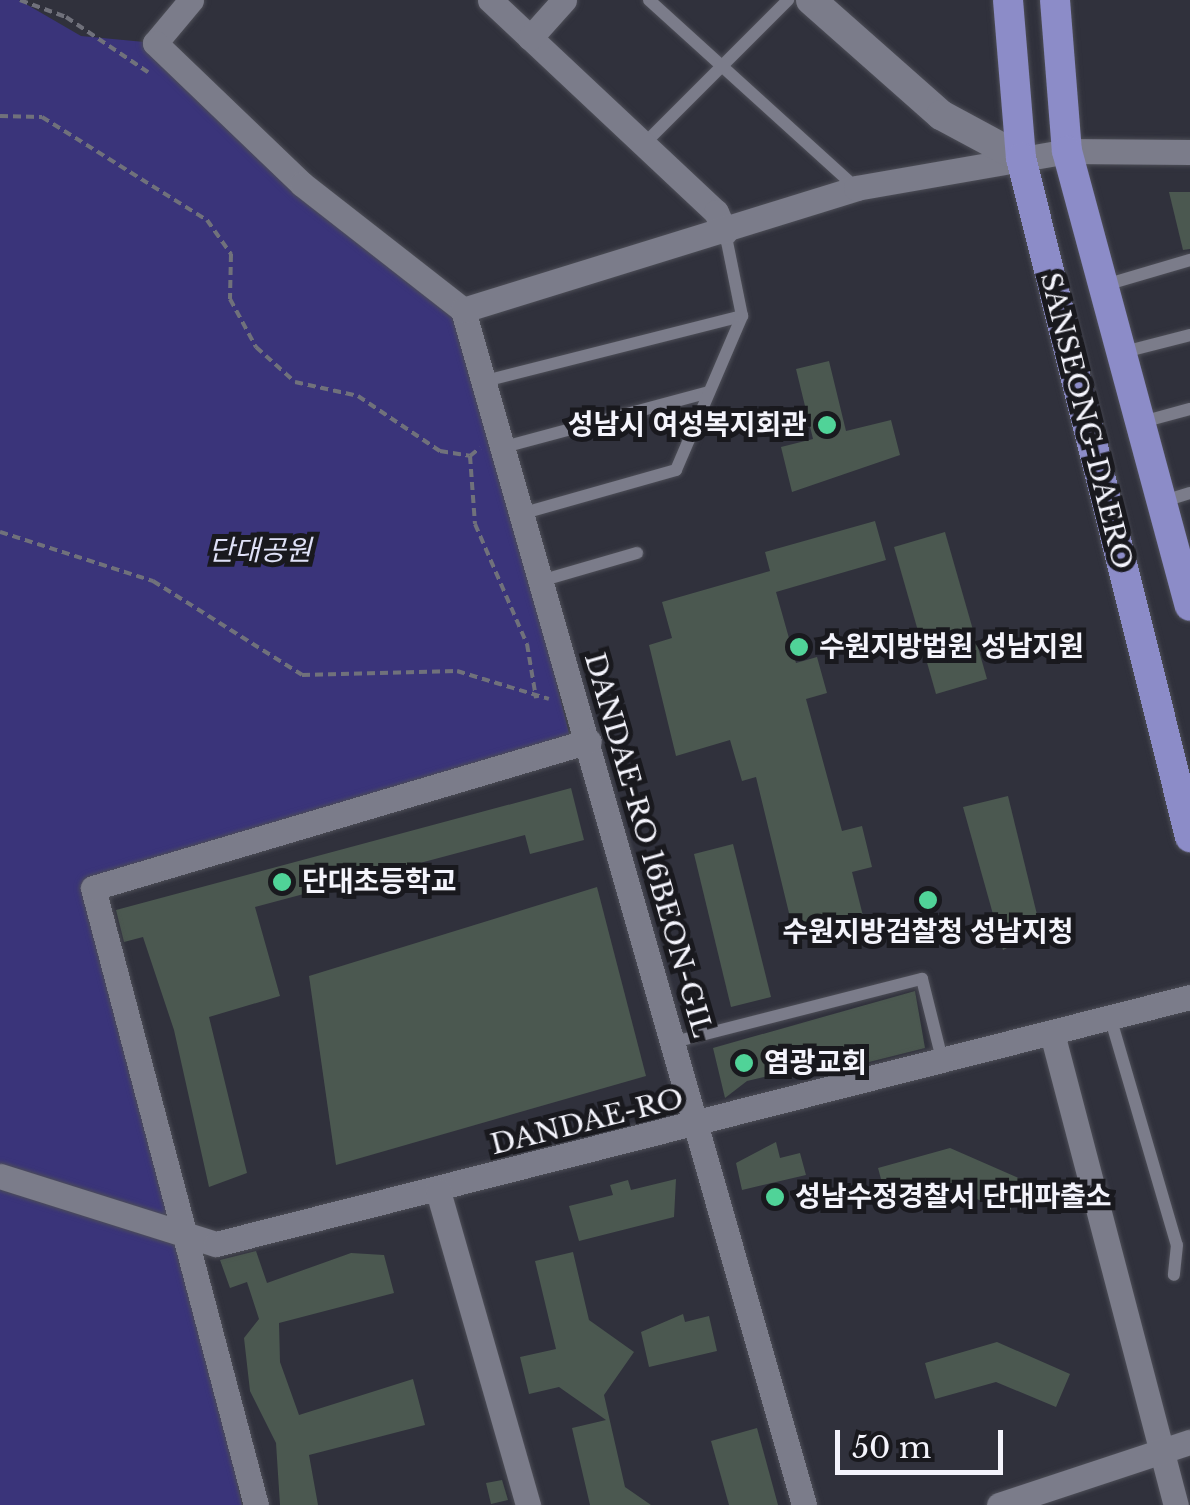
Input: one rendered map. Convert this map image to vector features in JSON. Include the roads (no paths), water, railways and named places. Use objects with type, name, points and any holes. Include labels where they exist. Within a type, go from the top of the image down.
[{"type":"main road","name":"SANSEONG-DAERO","points":[[1008,0],[1021,158],[1190,837]]},
{"type":"main road","name":"SANSEONG-DAERO","points":[[1056,0],[1067,151],[1119,354],[1142,422],[1176,497],[1190,606]]},
{"type":"street","points":[[191,0],[154,43],[302,184],[463,310],[725,232],[856,188],[1067,151],[1190,152]]},
{"type":"street","points":[[490,0],[644,144],[725,232]]},
{"type":"street","points":[[530,38],[564,0]]},
{"type":"street","points":[[811,0],[941,115],[1021,158]]},
{"type":"street","name":"DANDAE-RO 16BEON-GIL","points":[[463,310],[804,1505]]},
{"type":"street","points":[[256,1505],[93,888],[588,740]]},
{"type":"street","name":"DANDAE-RO","points":[[0,1176],[216,1244],[1053,1037],[1190,997]]},
{"type":"street","points":[[1053,1037],[1176,1505]]},
{"type":"street","points":[[438,1190],[528,1505]]},
{"type":"street","points":[[999,1505],[1190,1442]]},
{"type":"lane","points":[[649,0],[856,188]]},
{"type":"lane","points":[[644,144],[719,62],[788,0]]},
{"type":"lane","points":[[524,513],[676,470],[742,316],[725,232]]},
{"type":"lane","points":[[1103,286],[1190,260]]},
{"type":"lane","points":[[486,381],[742,316]]},
{"type":"lane","points":[[1119,354],[1190,334]]},
{"type":"lane","points":[[502,440],[709,392]]},
{"type":"lane","points":[[1142,422],[1190,409]]},
{"type":"lane","points":[[540,582],[637,553]]},
{"type":"lane","points":[[674,1042],[922,979],[943,1064]]},
{"type":"lane","points":[[1112,1020],[1176,1245],[1174,1275]]},
{"type":"place","name":"성남시 여성복지회관","points":[[827,425]]},
{"type":"place","name":"수원지방법원 성남지원","points":[[799,647]]},
{"type":"place","name":"단대초등학교","points":[[282,882]]},
{"type":"place","name":"수원지방검찰청 성남지청","points":[[928,900]]},
{"type":"place","name":"염광교회","points":[[744,1063]]},
{"type":"place","name":"성남수정경찰서 단대파출소","points":[[775,1197]]},
{"type":"park label","name":"단대공원","points":[[260,551]]}]
